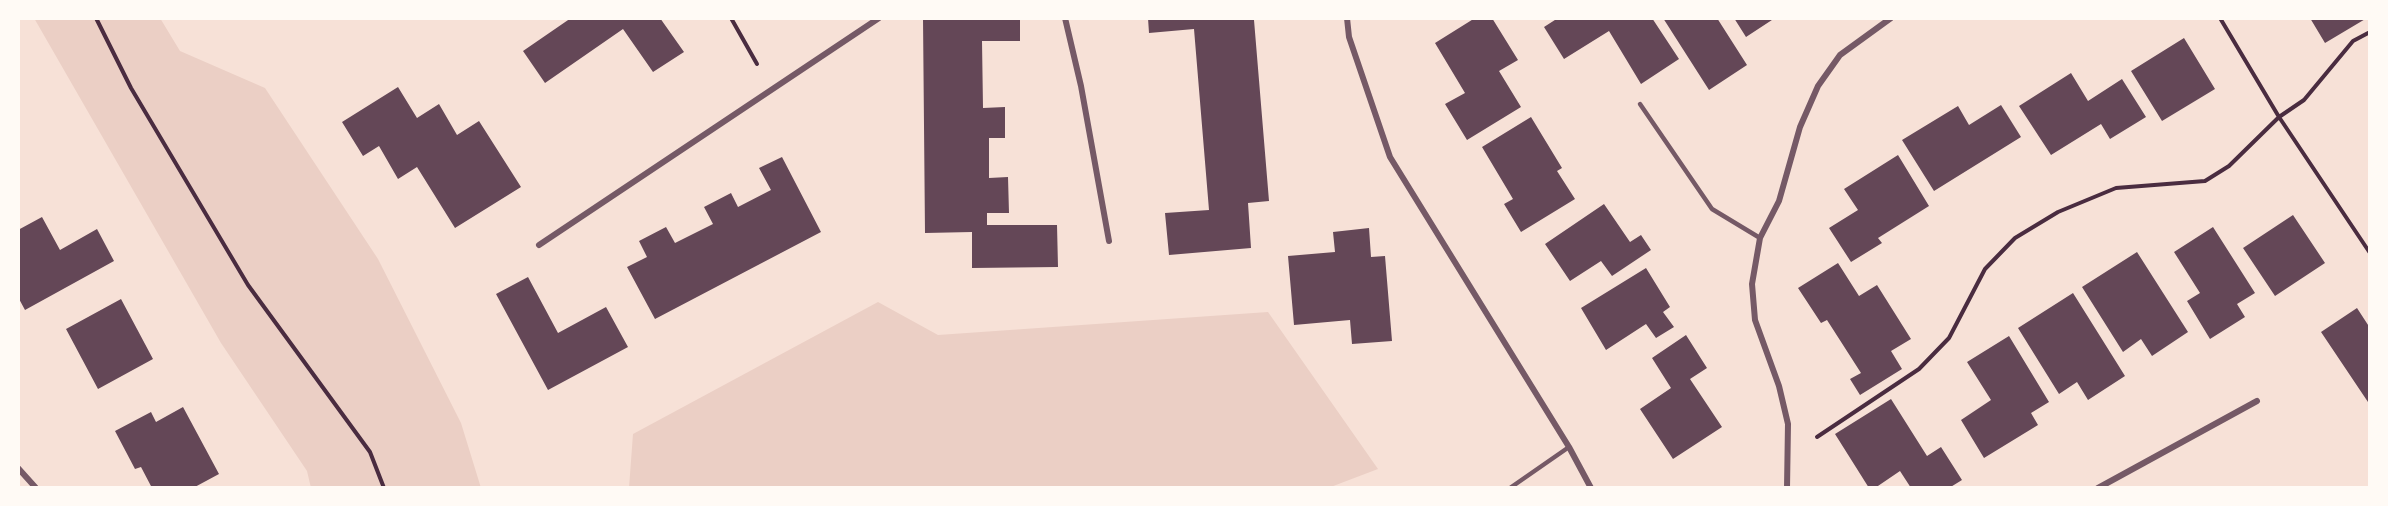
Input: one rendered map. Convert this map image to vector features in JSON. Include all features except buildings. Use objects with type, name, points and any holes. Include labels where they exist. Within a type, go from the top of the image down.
[{"type":"street","points":[[539,244],[879,18]]},
{"type":"street","points":[[1065,18],[1081,86],[1109,241]]},
{"type":"street","points":[[1347,18],[1349,37],[1390,157],[1569,447],[1591,488]]},
{"type":"street","points":[[1787,488],[1788,424],[1779,386],[1755,320],[1752,284],[1760,238],[1779,201],[1800,127],[1818,86],[1840,54],[1891,18]]},
{"type":"street","points":[[2098,488],[2257,401]]},
{"type":"street","points":[[18,468],[36,488]]},
{"type":"lane","points":[[1640,104],[1712,209],[1760,238]]},
{"type":"lane","points":[[1510,488],[1569,447]]},
{"type":"path","points":[[96,18],[131,88],[248,285],[370,452],[384,488]]},
{"type":"path","points":[[730,18],[771,91]]},
{"type":"path","points":[[2220,18],[2279,117],[2370,253]]},
{"type":"path","points":[[1788,456],[1919,369],[1949,338],[1985,269],[2015,238],[2058,212],[2116,188],[2205,181],[2229,166],[2279,117],[2304,100],[2353,41],[2370,32]]},
{"type":"shaded area","points":[[34,18],[160,18],[180,51],[265,88],[378,259],[461,423],[481,488],[311,488],[307,471],[221,343]]},
{"type":"shaded area","points":[[878,302],[938,335],[1268,312],[1378,469],[1328,488],[629,488],[633,434]]}]
